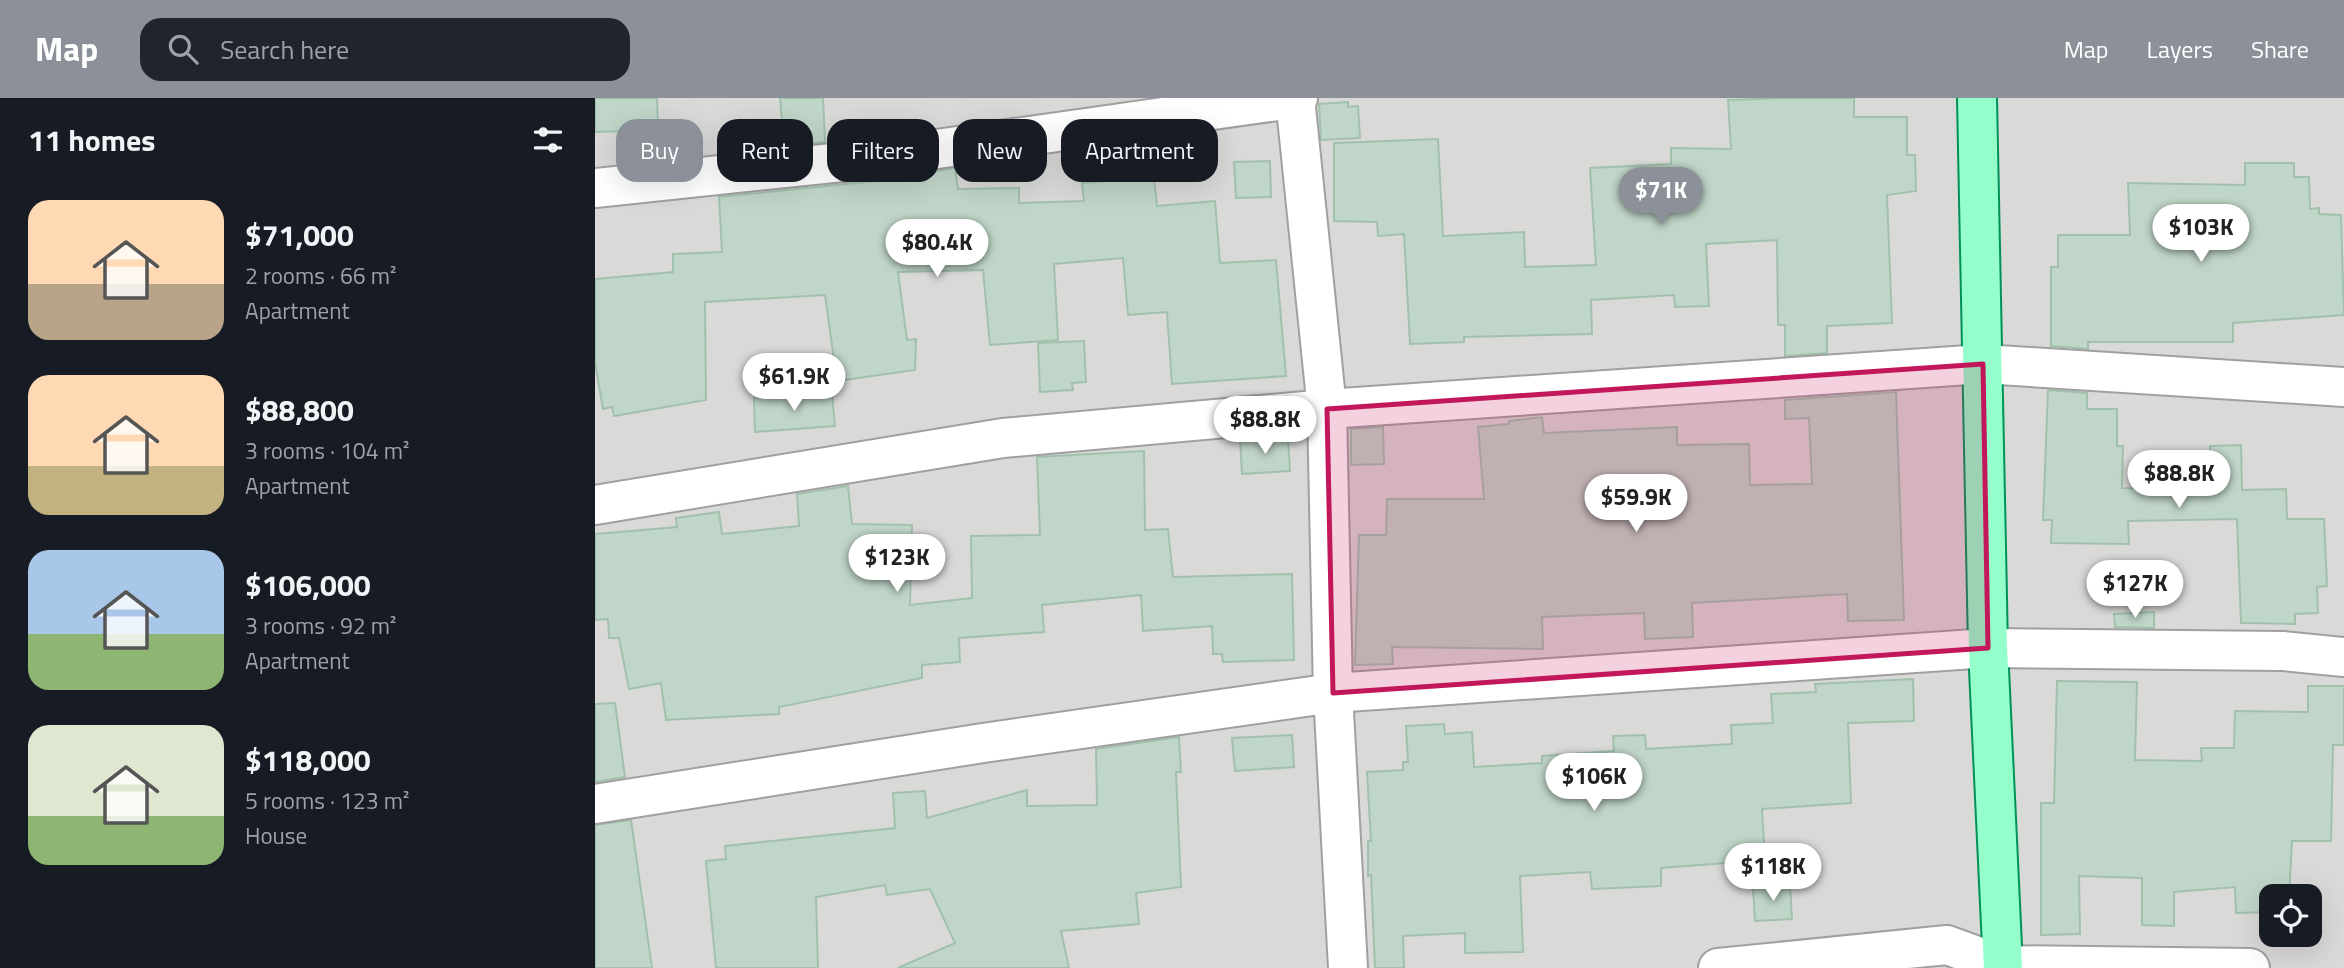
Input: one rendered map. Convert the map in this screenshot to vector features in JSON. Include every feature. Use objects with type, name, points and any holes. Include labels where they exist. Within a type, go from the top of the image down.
[{"type":"main road","points":[[1977,98],[1988,648],[2003,966]]},
{"type":"street","points":[[595,188],[852,160],[1296,98],[1327,409],[1333,693],[1348,968]]},
{"type":"street","points":[[595,505],[1003,438],[1327,409],[1983,364],[2344,387]]},
{"type":"street","points":[[595,804],[983,743],[1333,693],[1988,648],[2283,651],[2344,657]]},
{"type":"street","points":[[1718,968],[1947,945],[2003,966],[2250,968]]},
{"type":"highlighted area","points":[[1983,364],[1988,648],[1333,693],[1327,409]]},
{"type":"shaded area","points":[[595,98],[2344,98],[2344,968],[595,968]]},
{"type":"building","points":[[595,98],[657,98],[658,119],[616,119],[616,131],[595,132]]},
{"type":"building","points":[[780,98],[823,98],[825,142],[813,143],[813,119],[782,119]]},
{"type":"building","points":[[1854,98],[1854,117],[1907,117],[1907,155],[1915,155],[1916,191],[1887,195],[1892,323],[1827,326],[1827,353],[1785,356],[1785,325],[1778,325],[1777,240],[1706,244],[1709,306],[1675,307],[1674,295],[1591,300],[1592,334],[1464,337],[1464,342],[1410,344],[1404,234],[1378,236],[1377,222],[1334,221],[1334,143],[1438,139],[1443,236],[1524,232],[1525,267],[1596,265],[1590,168],[1671,164],[1671,148],[1731,149],[1728,100]]},
{"type":"building","points":[[1348,102],[1348,107],[1358,106],[1360,138],[1321,140],[1319,104]]},
{"type":"building","points":[[1270,161],[1271,197],[1236,198],[1234,162]]},
{"type":"building","points":[[2245,163],[2294,163],[2294,177],[2309,177],[2310,209],[2319,208],[2319,214],[2341,215],[2344,315],[2233,323],[2233,342],[2088,342],[2088,349],[2051,346],[2051,267],[2058,267],[2058,235],[2130,235],[2128,183],[2245,185]]},
{"type":"building","points":[[953,168],[953,182],[957,182],[958,189],[1019,188],[1019,203],[1084,201],[1082,183],[1094,182],[1155,182],[1157,206],[1215,201],[1220,263],[1276,260],[1286,376],[1172,384],[1167,312],[1128,315],[1123,258],[1054,264],[1058,340],[990,345],[983,270],[898,272],[907,340],[916,339],[915,370],[837,381],[825,295],[705,302],[706,400],[614,416],[612,407],[603,409],[595,362],[595,279],[673,272],[673,254],[722,252],[719,197],[866,182],[939,182],[939,171]]},
{"type":"building","points":[[1084,341],[1086,382],[1072,383],[1073,390],[1040,392],[1038,343]]},
{"type":"building","points":[[2048,390],[2087,393],[2087,409],[2117,409],[2117,446],[2123,446],[2122,488],[2210,489],[2210,446],[2241,445],[2242,490],[2286,489],[2287,519],[2324,519],[2327,586],[2317,587],[2318,613],[2295,614],[2295,624],[2241,623],[2237,519],[2128,521],[2129,544],[2051,543],[2052,520],[2043,520]]},
{"type":"building","points":[[1896,392],[1904,620],[1848,621],[1847,594],[1692,603],[1693,637],[1645,639],[1644,613],[1542,617],[1543,649],[1392,647],[1393,664],[1355,665],[1359,535],[1386,535],[1387,499],[1484,499],[1478,427],[1542,417],[1544,433],[1677,427],[1677,445],[1749,444],[1750,485],[1812,484],[1809,418],[1785,419],[1785,400]]},
{"type":"building","points":[[832,394],[835,426],[755,432],[754,398]]},
{"type":"building","points":[[1383,427],[1384,464],[1351,465],[1351,429]]},
{"type":"building","points":[[1288,438],[1290,471],[1242,474],[1240,440]]},
{"type":"building","points":[[1144,451],[1145,530],[1168,529],[1173,577],[1292,574],[1294,660],[1223,662],[1222,654],[1213,654],[1212,626],[1143,631],[1141,595],[1042,605],[1044,632],[959,638],[960,662],[922,665],[922,678],[779,707],[779,714],[666,720],[661,683],[629,689],[619,638],[609,638],[608,619],[595,620],[595,534],[677,527],[676,518],[719,512],[722,534],[799,526],[797,494],[848,486],[852,524],[912,525],[910,605],[972,598],[971,536],[1040,535],[1037,457]]},
{"type":"building","points":[[2154,612],[2154,628],[2115,627],[2114,614]]},
{"type":"building","points":[[1913,679],[1914,721],[1848,723],[1851,803],[1762,809],[1765,860],[1661,868],[1661,886],[1592,889],[1590,872],[1520,876],[1523,952],[1465,953],[1465,933],[1403,936],[1404,968],[1375,968],[1371,875],[1368,876],[1368,841],[1371,841],[1367,772],[1403,770],[1403,762],[1408,762],[1406,726],[1444,724],[1445,734],[1472,732],[1474,767],[1542,763],[1542,756],[1614,751],[1613,736],[1645,735],[1646,749],[1732,744],[1731,725],[1773,723],[1771,694],[1816,692],[1815,684]]},
{"type":"building","points":[[2057,681],[2137,682],[2135,760],[2202,761],[2201,748],[2234,748],[2235,711],[2308,712],[2308,686],[2344,686],[2344,745],[2333,745],[2331,841],[2292,841],[2290,884],[2259,884],[2259,912],[2236,913],[2235,887],[2174,892],[2174,926],[2142,925],[2142,878],[2079,876],[2080,934],[2041,935],[2041,803],[2054,803]]},
{"type":"building","points":[[615,703],[625,777],[595,782],[595,704]]},
{"type":"building","points":[[1292,735],[1294,767],[1235,771],[1232,738]]},
{"type":"building","points":[[1179,737],[1181,772],[1176,772],[1181,887],[1136,893],[1139,924],[1061,931],[1069,968],[898,968],[955,943],[930,889],[887,895],[885,885],[816,897],[818,968],[716,968],[706,861],[726,859],[725,846],[895,828],[893,793],[925,791],[927,818],[1027,790],[1027,806],[1097,805],[1096,749]]},
{"type":"building","points":[[631,820],[652,968],[595,968],[595,825]]},
{"type":"building","points":[[1790,885],[1792,919],[1755,921],[1753,888]]}]
